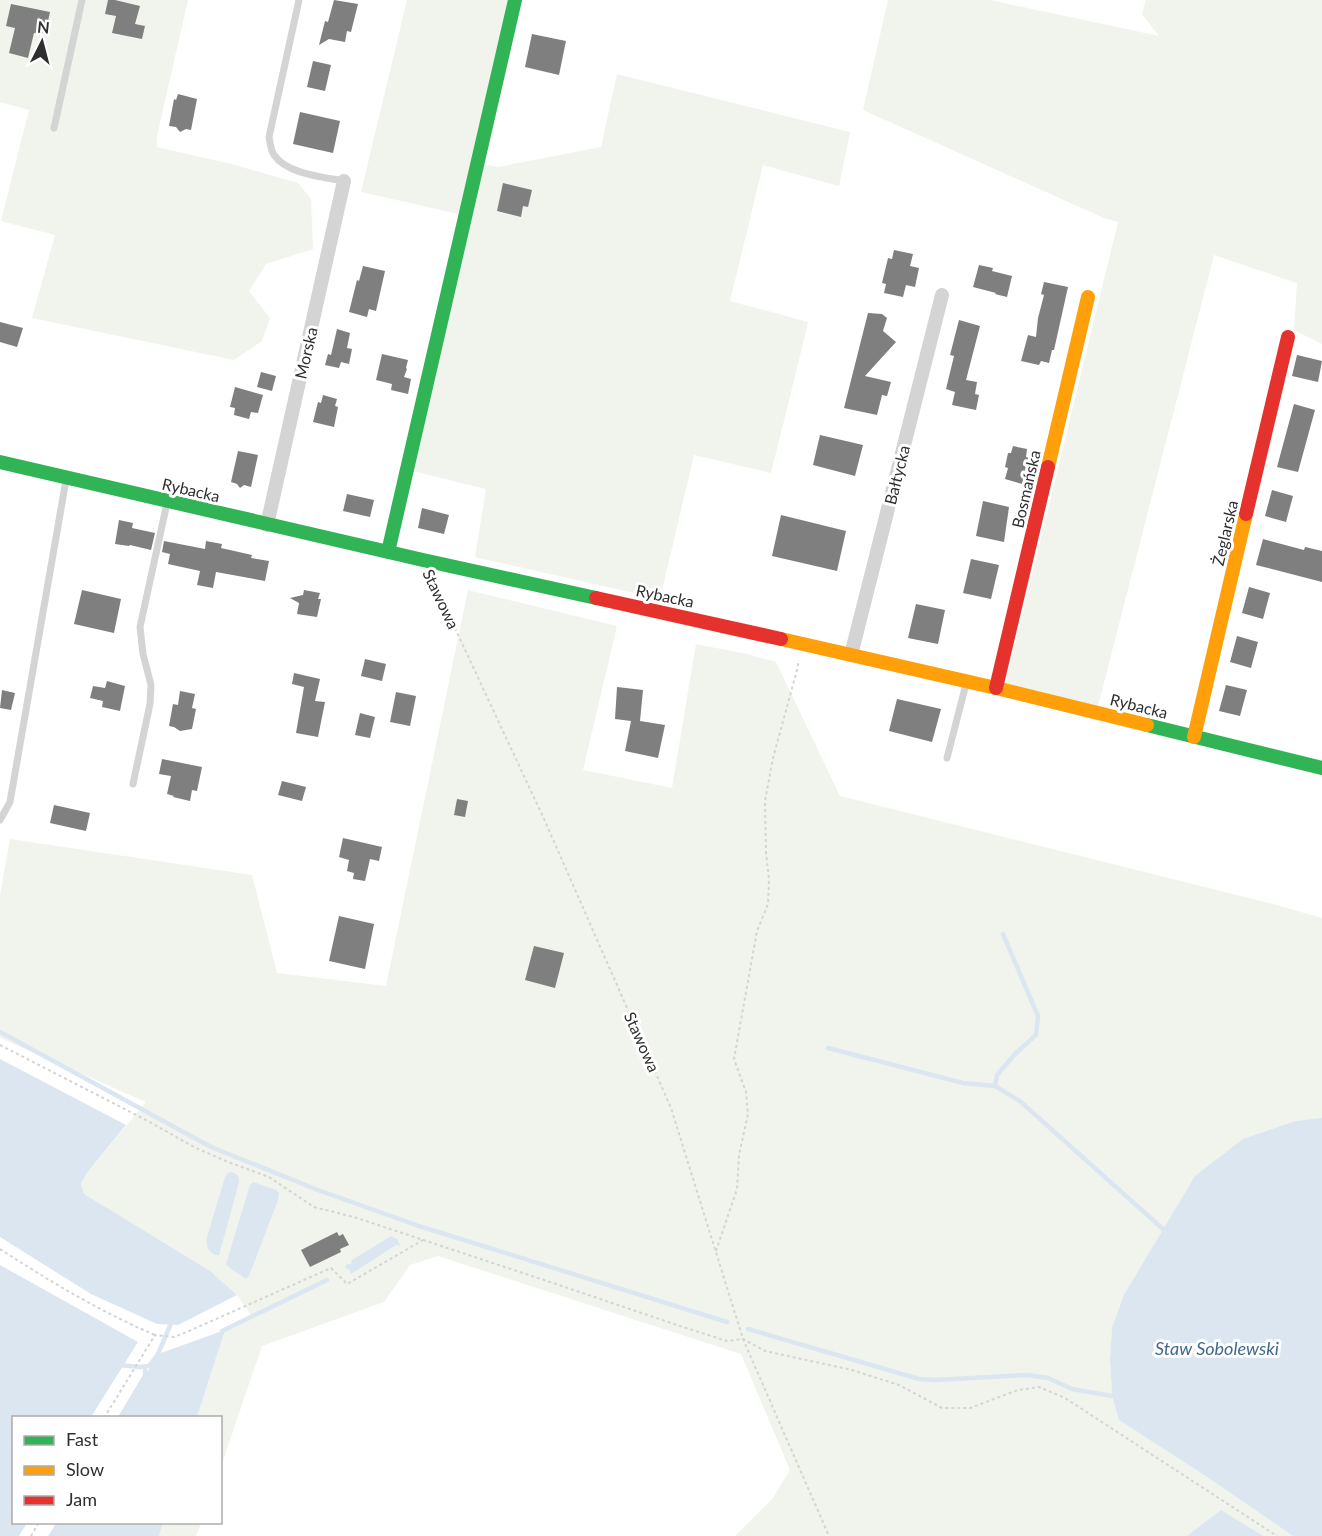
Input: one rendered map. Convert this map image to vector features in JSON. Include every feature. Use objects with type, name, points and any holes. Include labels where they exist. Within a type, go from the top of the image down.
[{"type":"street","points":[[388,552],[516,0]]},
{"type":"street","name":"Morska","points":[[267,525],[345,181]]},
{"type":"street","name":"Bałtycka","points":[[851,655],[942,295]]},
{"type":"street","name":"Bosmańska","points":[[996,688],[1088,297]]},
{"type":"street","name":"Żeglarska","points":[[1194,736],[1288,337]]},
{"type":"street","name":"Rybacka","points":[[0,462],[267,525],[967,681],[1322,768]]},
{"type":"lane","points":[[54,128],[82,0]]},
{"type":"lane","points":[[299,0],[269,137],[273,154],[284,165],[302,172],[345,181]]},
{"type":"lane","points":[[0,820],[10,802],[67,477]]},
{"type":"lane","points":[[133,784],[150,704],[151,684],[143,654],[140,627],[168,501]]},
{"type":"lane","points":[[947,759],[967,681]]},
{"type":"path","name":"Stawowa","points":[[423,560],[544,819],[671,1108],[743,1339],[829,1536]]},
{"type":"path","points":[[716,1251],[737,1189],[739,1155],[748,1114],[746,1092],[734,1059],[757,931],[768,904],[765,801],[773,759],[797,670],[801,643]]},
{"type":"path","points":[[0,1045],[194,1148],[269,1178],[314,1207],[354,1217],[727,1341],[743,1339],[765,1351],[852,1370],[899,1385],[942,1408],[970,1408],[1018,1390],[1039,1387],[1065,1398],[1277,1536]]},
{"type":"path","points":[[0,1249],[45,1278],[132,1325],[155,1335],[172,1336],[189,1331],[331,1268],[347,1284],[423,1240]]},
{"type":"path","points":[[105,1416],[155,1335]]},
{"type":"shaded area","points":[[0,0],[188,0],[157,136],[157,147],[231,164],[298,183],[311,199],[313,249],[266,264],[249,291],[270,318],[262,341],[234,360],[32,318],[55,235],[1,221],[29,110],[0,102]]},
{"type":"shaded area","points":[[407,0],[509,0],[472,162],[498,167],[601,147],[617,74],[850,132],[839,186],[763,165],[730,301],[808,322],[771,473],[694,455],[660,599],[475,557],[486,489],[401,468],[459,214],[361,192]]},
{"type":"shaded area","points":[[888,0],[990,0],[1159,36],[1142,14],[1146,0],[1322,0],[1322,344],[1294,330],[1297,283],[1214,255],[1098,706],[1005,686],[1118,222],[1104,218],[863,110]]},
{"type":"shaded area","points":[[468,590],[617,626],[583,770],[672,788],[696,644],[747,654],[776,662],[840,796],[1322,918],[1322,1263],[1112,1328],[1110,1358],[1112,1396],[1119,1420],[1293,1536],[735,1536],[773,1498],[790,1470],[741,1354],[438,1256],[410,1265],[384,1302],[262,1346],[222,1463],[222,1416],[197,1416],[225,1330],[252,1316],[237,1295],[84,1194],[81,1184],[86,1174],[146,1102],[0,1038],[0,896],[10,839],[252,875],[277,973],[386,986]]},
{"type":"shaded area","points":[[163,1524],[201,1524],[196,1536],[159,1536]]},
{"type":"water","points":[[0,1059],[126,1125],[86,1174],[81,1184],[84,1194],[210,1271],[237,1295],[178,1325],[157,1324],[91,1294],[0,1237]]},
{"type":"water","name":"Staw Sobolewski","points":[[1322,1118],[1322,1536],[1293,1536],[1119,1420],[1112,1396],[1110,1358],[1112,1328],[1124,1295],[1195,1176],[1243,1139],[1296,1121]]},
{"type":"water","points":[[231,1172],[238,1176],[239,1182],[219,1255],[215,1255],[208,1248],[207,1237],[225,1177]]},
{"type":"water","points":[[253,1182],[279,1193],[246,1279],[226,1264],[250,1185]]},
{"type":"water","points":[[391,1236],[397,1239],[401,1246],[396,1245],[351,1274],[345,1267],[351,1264],[352,1260]]},
{"type":"water","points":[[0,1265],[138,1342],[92,1416],[12,1416],[12,1524],[26,1524],[19,1536],[0,1536]]},
{"type":"water","points":[[225,1330],[197,1416],[121,1416],[158,1354]]},
{"type":"water","points":[[1221,1510],[1263,1536],[1187,1536]]},
{"type":"water","points":[[56,1524],[163,1524],[159,1536],[48,1536]]},
{"type":"building","points":[[108,0],[140,6],[135,24],[145,26],[142,39],[112,33],[116,16],[105,14]]},
{"type":"building","points":[[334,0],[358,4],[351,32],[347,31],[345,42],[329,39],[319,45],[325,21],[328,22]]},
{"type":"building","points":[[11,4],[50,12],[45,35],[34,33],[28,58],[9,53],[15,28],[6,26]]},
{"type":"building","points":[[532,34],[566,41],[559,75],[525,67]]},
{"type":"building","points":[[313,61],[331,65],[325,91],[307,87]]},
{"type":"building","points":[[178,94],[197,99],[191,130],[186,129],[180,132],[176,127],[169,126],[174,99],[176,100]]},
{"type":"building","points":[[300,112],[340,121],[333,153],[293,144]]},
{"type":"building","points":[[503,183],[532,190],[528,207],[523,206],[521,217],[497,211]]},
{"type":"building","points":[[894,250],[913,254],[910,266],[919,268],[915,287],[906,285],[903,297],[884,293],[886,284],[882,283],[888,258],[892,259]]},
{"type":"building","points":[[979,265],[1012,276],[1007,297],[973,287]]},
{"type":"building","points":[[363,266],[385,271],[376,311],[369,309],[367,317],[349,312]]},
{"type":"building","points":[[1044,282],[1068,287],[1054,350],[1052,350],[1049,363],[1041,361],[1039,365],[1021,361],[1028,335],[1036,337],[1044,295],[1041,294]]},
{"type":"building","points":[[868,313],[882,314],[887,318],[883,331],[896,342],[865,376],[891,382],[887,396],[882,395],[877,415],[844,408]]},
{"type":"building","points":[[959,320],[980,326],[966,380],[977,382],[975,394],[979,395],[976,410],[952,405],[955,392],[946,389],[954,356],[950,355]]},
{"type":"building","points":[[0,322],[23,328],[17,347],[0,342]]},
{"type":"building","points":[[337,329],[350,333],[347,348],[352,349],[349,364],[341,362],[339,368],[325,365],[328,354],[331,355]]},
{"type":"building","points":[[382,354],[408,360],[404,377],[411,379],[408,394],[391,390],[392,384],[376,380]]},
{"type":"building","points":[[1297,355],[1322,361],[1318,382],[1292,376]]},
{"type":"building","points":[[261,372],[276,376],[272,391],[257,387]]},
{"type":"building","points":[[235,387],[263,395],[258,413],[251,412],[249,419],[234,415],[235,408],[230,407]]},
{"type":"building","points":[[323,395],[337,399],[335,406],[338,407],[334,427],[313,422],[318,402],[321,403]]},
{"type":"building","points":[[1294,404],[1315,410],[1298,472],[1277,467]]},
{"type":"building","points":[[820,435],[863,445],[855,476],[813,465]]},
{"type":"building","points":[[1013,446],[1027,449],[1026,457],[1029,458],[1022,484],[1005,479],[1008,453],[1011,453]]},
{"type":"building","points":[[238,451],[258,455],[251,487],[244,485],[240,488],[231,482]]},
{"type":"building","points":[[1272,490],[1293,496],[1286,522],[1265,516]]},
{"type":"building","points":[[347,494],[374,500],[370,517],[343,511]]},
{"type":"building","points":[[983,501],[1009,507],[1004,542],[976,536]]},
{"type":"building","points":[[422,508],[449,515],[444,534],[418,528]]},
{"type":"building","points":[[781,515],[846,531],[837,571],[772,556]]},
{"type":"building","points":[[119,520],[133,523],[132,528],[155,533],[151,550],[115,544]]},
{"type":"building","points":[[1263,539],[1304,550],[1305,547],[1322,551],[1322,582],[1256,565]]},
{"type":"building","points":[[164,541],[205,549],[206,541],[222,544],[221,548],[252,555],[251,558],[269,561],[265,581],[216,572],[213,588],[197,585],[200,571],[168,564],[170,554],[162,552]]},
{"type":"building","points":[[971,559],[999,565],[991,599],[963,593]]},
{"type":"building","points":[[1249,587],[1270,593],[1263,619],[1242,613]]},
{"type":"building","points":[[82,590],[121,599],[114,633],[74,624]]},
{"type":"building","points":[[304,590],[320,593],[317,617],[297,614],[299,603],[290,598],[303,595]]},
{"type":"building","points":[[916,604],[945,610],[938,644],[908,638]]},
{"type":"building","points":[[1237,636],[1258,642],[1251,668],[1230,662]]},
{"type":"building","points":[[365,659],[386,664],[382,681],[361,676]]},
{"type":"building","points":[[294,673],[320,679],[315,701],[325,702],[318,737],[296,733],[304,687],[292,684]]},
{"type":"building","points":[[107,681],[125,686],[120,711],[102,707],[103,701],[90,698],[93,686],[105,688]]},
{"type":"building","points":[[1226,685],[1247,690],[1240,716],[1219,711]]},
{"type":"building","points":[[617,687],[643,690],[640,721],[665,725],[658,758],[625,751],[631,721],[615,719]]},
{"type":"building","points":[[2,690],[15,693],[11,710],[0,708]]},
{"type":"building","points":[[180,691],[195,694],[192,708],[196,709],[192,729],[180,731],[169,726],[173,704],[178,705]]},
{"type":"building","points":[[396,692],[416,696],[410,726],[390,722]]},
{"type":"building","points":[[897,699],[941,709],[932,742],[889,731]]},
{"type":"building","points":[[360,713],[375,717],[370,738],[355,735]]},
{"type":"building","points":[[162,759],[202,767],[197,791],[192,790],[190,801],[167,794],[171,776],[159,774]]},
{"type":"building","points":[[282,781],[306,787],[302,801],[278,795]]},
{"type":"building","points":[[457,799],[468,801],[465,817],[454,815]]},
{"type":"building","points":[[54,805],[90,813],[86,831],[50,823]]},
{"type":"building","points":[[343,838],[382,847],[379,861],[370,859],[365,881],[353,879],[354,873],[347,871],[349,860],[339,857]]},
{"type":"building","points":[[339,916],[374,924],[365,969],[329,961]]},
{"type":"building","points":[[534,946],[564,953],[555,988],[525,980]]},
{"type":"building","points":[[337,1232],[339,1236],[343,1234],[349,1245],[340,1249],[341,1252],[310,1267],[301,1250]]},
{"type":"waterway","points":[[995,1086],[997,1075],[1036,1035],[1038,1016],[1003,934]]},
{"type":"waterway","points":[[0,1032],[211,1147],[318,1190],[419,1226],[727,1322]]},
{"type":"waterway","points":[[828,1048],[963,1083],[995,1086],[1021,1102],[1164,1230]]},
{"type":"waterway","points":[[222,1331],[327,1280]]},
{"type":"waterway","points":[[118,1365],[149,1366],[158,1354],[172,1321]]},
{"type":"waterway","points":[[748,1329],[919,1379],[1027,1375],[1048,1378],[1072,1389],[1112,1396]]},
{"type":"waterway","points":[[121,1416],[145,1376],[145,1367]]},
{"type":"traffic: fast","points":[[388,552],[515,0]]},
{"type":"traffic: fast","points":[[0,462],[596,598]]},
{"type":"traffic: fast","points":[[1147,725],[1322,768]]},
{"type":"traffic: slow","points":[[1048,467],[1088,297]]},
{"type":"traffic: slow","points":[[1194,737],[1246,514]]},
{"type":"traffic: slow","points":[[781,639],[1147,725]]},
{"type":"traffic: jam","points":[[1246,514],[1288,337]]},
{"type":"traffic: jam","points":[[996,688],[1048,467]]},
{"type":"traffic: jam","points":[[596,598],[781,639]]}]
